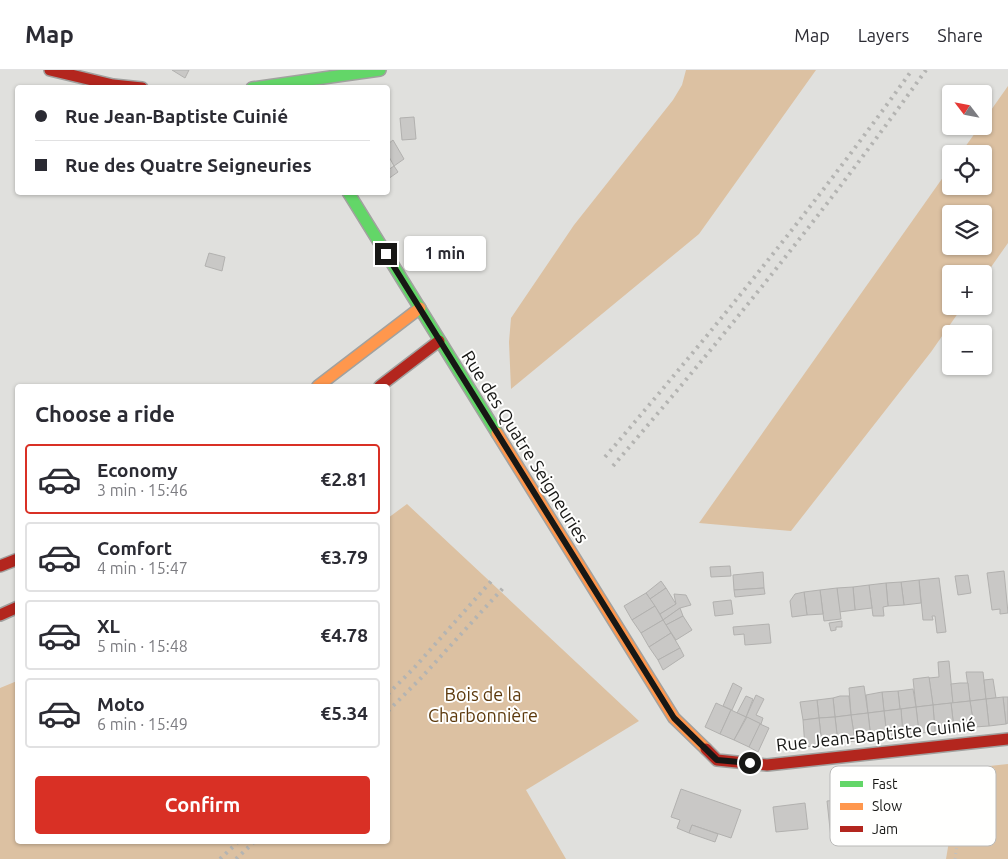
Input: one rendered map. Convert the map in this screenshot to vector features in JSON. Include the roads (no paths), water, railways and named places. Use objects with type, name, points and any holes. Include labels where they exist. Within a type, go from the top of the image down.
[{"type":"street","points":[[50,70],[113,85]]},
{"type":"street","points":[[273,85],[380,70]]},
{"type":"street","name":"Rue des Quatre Seigneuries","points":[[350,195],[674,718]]},
{"type":"street","points":[[321,384],[420,308]]},
{"type":"street","points":[[383,384],[439,341]]},
{"type":"street","points":[[0,566],[15,560]]},
{"type":"street","points":[[0,615],[15,608]]},
{"type":"street","name":"Rue Jean-Baptiste Cuinié","points":[[674,718],[717,760],[767,764],[1008,739]]},
{"type":"railway","points":[[605,457],[763,267],[912,70]]},
{"type":"railway","points":[[613,466],[774,271],[851,172],[926,70]]},
{"type":"railway","points":[[390,692],[414,668],[494,578]]},
{"type":"railway","points":[[390,709],[504,587]]},
{"type":"railway","points":[[220,859],[236,844]]},
{"type":"railway","points":[[236,859],[252,844]]},
{"type":"park label","name":"Bois de la Charbonnière","points":[[483,705]]}]
